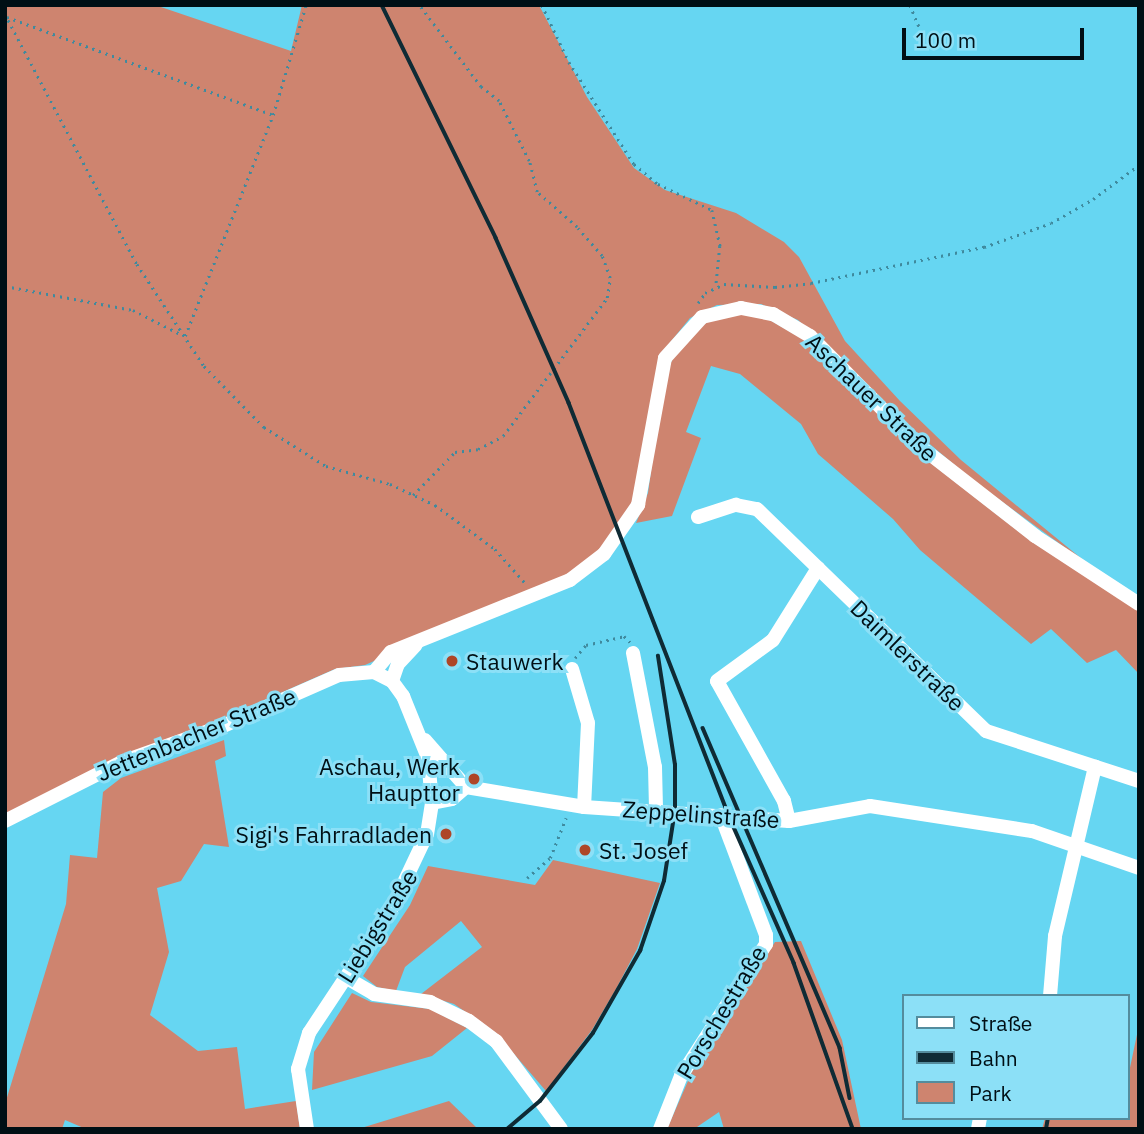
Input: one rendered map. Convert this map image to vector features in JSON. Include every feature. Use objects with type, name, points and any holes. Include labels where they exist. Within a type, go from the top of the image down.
[{"type":"street","name":"Aschauer Straße","points":[[374,671],[391,652],[535,595],[595,564],[629,523],[642,491],[661,368],[671,348],[693,323],[714,313],[741,308],[793,324],[817,342],[878,409],[947,468],[1089,575],[1139,604]]},
{"type":"street","name":"Daimlerstraße","points":[[698,517],[736,505],[757,509],[986,731],[1139,781]]},
{"type":"street","points":[[789,821],[785,802],[717,681],[773,640],[818,568]]},
{"type":"street","name":"Aschauer Straße","points":[[392,681],[398,664],[420,642]]},
{"type":"street","points":[[633,653],[655,767],[656,809]]},
{"type":"street","points":[[572,668],[588,723],[578,806]]},
{"type":"street","points":[[374,671],[392,681]]},
{"type":"street","name":"Jettenbacher Straße","points":[[5,821],[124,761],[223,726],[339,675],[374,671]]},
{"type":"street","name":"Liebigstraße","points":[[307,1129],[299,1090],[302,1050],[345,977],[410,877],[427,834],[432,803],[428,758],[420,734],[392,681]]},
{"type":"street","points":[[420,734],[466,787],[453,799],[432,803]]},
{"type":"street","points":[[1050,994],[1055,936],[1095,767]]},
{"type":"street","name":"Zeppelinstraße","points":[[466,787],[578,806],[656,809],[789,821],[870,806],[1032,831],[1077,843],[1139,868]]},
{"type":"street","name":"Porschestraße","points":[[660,1129],[681,1076],[766,944],[721,815]]},
{"type":"street","points":[[345,977],[374,994],[430,1002],[469,1021],[496,1041],[561,1129]]},
{"type":"path","points":[[185,337],[273,115],[306,5]]},
{"type":"path","points":[[413,495],[455,452],[478,449],[503,436],[607,298],[610,278],[602,256],[578,227],[537,192],[529,161],[499,101],[481,87],[419,5]]},
{"type":"path","points":[[542,5],[569,62],[634,164],[657,184],[712,210],[720,246],[716,286],[699,302],[693,323]]},
{"type":"path","points":[[910,5],[923,36]]},
{"type":"path","points":[[6,16],[273,115]]},
{"type":"path","points":[[6,16],[137,264],[204,366],[264,427],[326,466],[435,505],[495,549],[535,595]]},
{"type":"path","points":[[716,286],[799,284],[951,256],[1051,223],[1093,199],[1139,165]]},
{"type":"path","points":[[5,286],[133,310],[185,337]]},
{"type":"path","points":[[572,668],[586,645],[624,636],[630,639],[633,653]]},
{"type":"path","points":[[527,878],[550,858],[578,806]]},
{"type":"green space","points":[[5,5],[155,5],[291,51],[302,5],[539,5],[587,97],[634,168],[665,190],[736,213],[784,242],[799,257],[845,341],[900,401],[961,460],[1093,568],[971,479],[884,405],[798,320],[761,304],[717,305],[690,318],[660,355],[638,490],[628,517],[584,568],[365,665],[335,669],[5,814]]},
{"type":"green space","points":[[743,314],[768,319],[808,342],[914,450],[1031,541],[1139,611],[1139,674],[1116,650],[1087,663],[1051,629],[1031,644],[920,550],[893,519],[818,454],[801,424],[740,374],[711,366],[686,432],[701,438],[672,516],[636,523],[648,493],[664,376],[682,341],[711,319]]},
{"type":"green space","points":[[224,740],[226,756],[215,761],[229,847],[204,844],[181,881],[157,888],[169,952],[150,1015],[198,1051],[237,1047],[245,1109],[296,1101],[300,1129],[86,1129],[65,1120],[62,1129],[5,1129],[5,1104],[66,904],[70,855],[97,858],[103,792],[121,778]]},
{"type":"green space","points":[[553,860],[660,883],[637,949],[616,989],[592,1030],[546,1091],[496,1033],[454,1004],[421,994],[482,947],[461,921],[405,967],[396,991],[377,987],[363,976],[410,905],[428,866],[535,885]]},
{"type":"green space","points":[[801,941],[842,1040],[861,1129],[724,1129],[719,1112],[694,1129],[667,1129],[692,1072],[775,942]]},
{"type":"green space","points":[[352,993],[371,1002],[430,1009],[467,1028],[432,1056],[312,1090],[314,1052]]},
{"type":"green space","points":[[1139,1025],[1139,1129],[1042,1129],[1044,1120],[1130,1120],[1130,1068]]},
{"type":"green space","points":[[449,1101],[478,1129],[358,1129]]},
{"type":"railway","points":[[382,5],[496,238],[569,403],[729,816],[794,963],[853,1129]]},
{"type":"railway","points":[[507,1129],[540,1101],[593,1033],[640,951],[664,881],[675,810],[675,765],[658,656]]},
{"type":"railway","points":[[703,728],[840,1048],[850,1098]]},
{"type":"railway","points":[[1046,1129],[1048,1120]]},
{"type":"place","name":"Stauwerk","points":[[452,661]]},
{"type":"place","name":"Aschau, Werk Haupttor","points":[[474,779]]},
{"type":"place","name":"Sigi's Fahrradladen","points":[[446,834]]},
{"type":"place","name":"St. Josef","points":[[585,850]]}]
